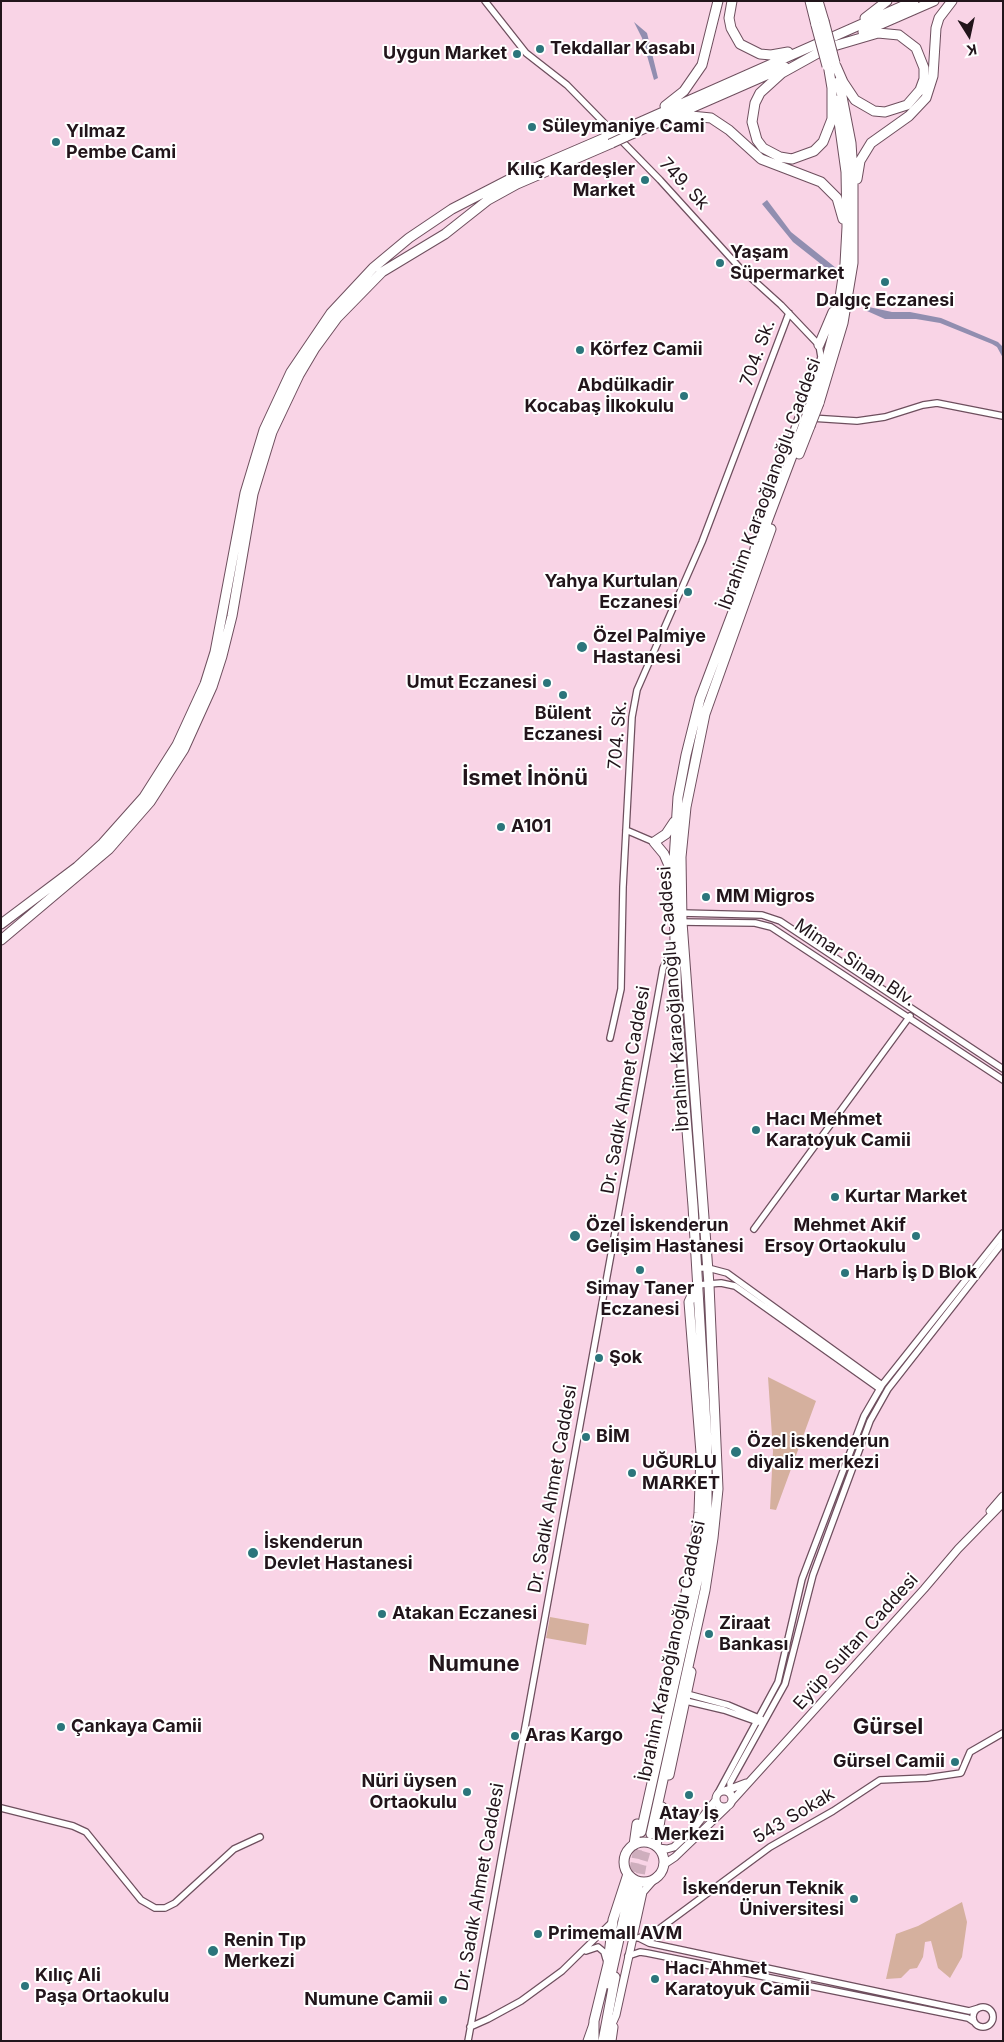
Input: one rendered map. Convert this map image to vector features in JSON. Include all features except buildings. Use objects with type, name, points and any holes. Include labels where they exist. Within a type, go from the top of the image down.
[{"type":"highway","points":[[623,133],[673,101],[695,78],[707,51],[718,1]]},
{"type":"highway","points":[[732,1],[729,18],[731,28],[740,44],[749,50],[771,55],[782,54],[827,42],[878,33],[899,35],[916,48],[924,68],[924,79],[920,90],[907,105],[892,111],[874,111],[864,107],[852,96],[832,66]]},
{"type":"highway","points":[[805,1],[819,21]]},
{"type":"highway","points":[[810,1],[819,21],[832,66],[832,119],[822,142],[814,151],[792,159],[780,157],[763,148],[757,140],[752,122],[755,103],[760,93],[782,73],[827,42],[869,16],[887,1]]},
{"type":"highway","points":[[819,1],[819,21]]},
{"type":"highway","points":[[623,133],[914,1]]},
{"type":"highway","points":[[827,42],[934,1]]},
{"type":"highway","points":[[854,229],[858,175],[864,152],[882,134],[919,109],[926,98],[933,76],[936,28],[939,18],[952,1]]},
{"type":"highway","name":"İbrahim Karaoğlanoğlu Caddesi","points":[[650,1834],[699,1615],[713,1538],[718,1488],[708,1268],[673,876],[676,817],[686,755],[700,699],[804,423],[816,402],[842,330],[849,298],[854,229],[851,143],[832,66]]},
{"type":"highway","name":"İbrahim Karaoğlanoğlu Caddesi","points":[[816,402],[841,294],[845,254],[846,172],[832,66]]},
{"type":"highway","points":[[1,924],[77,867],[103,843],[144,797],[177,744],[205,684],[215,652],[252,465],[278,397],[308,343],[355,285],[424,228],[480,193],[584,146],[623,133],[691,116],[702,116],[720,122],[761,158],[809,176],[830,189],[837,198],[842,210],[845,254]]},
{"type":"highway","points":[[1,940],[83,872],[114,843],[150,802],[184,749],[212,687],[222,656],[232,616],[253,494],[272,432],[299,375],[315,348],[337,318],[382,272],[445,234],[488,200],[608,138]]},
{"type":"highway","points":[[819,348],[841,294]]},
{"type":"highway","name":"İbrahim Karaoğlanoğlu Caddesi","points":[[641,1832],[701,1564],[707,1513],[707,1442],[690,1154],[677,1004],[675,944],[686,806],[705,714],[775,516],[804,423]]},
{"type":"highway","points":[[673,876],[664,854],[654,842],[666,834],[676,817]]},
{"type":"highway","points":[[634,1844],[645,1842],[657,1847],[662,1853],[663,1865],[657,1876],[652,1880],[639,1881],[628,1874],[625,1868],[625,1855],[634,1844],[693,1558],[699,1514],[701,1453],[689,1302],[697,1285]]},
{"type":"highway","points":[[657,1847],[687,1698],[699,1615]]},
{"type":"highway","points":[[595,2040],[594,2021],[608,1964],[613,1920],[628,1874]]},
{"type":"highway","points":[[595,2040],[616,1973],[634,1886]]},
{"type":"main road","points":[[984,1521],[1003,1496]]},
{"type":"main road","name":"Eyüp Sultan Caddesi","points":[[657,1847],[668,1849],[674,1847],[725,1796],[749,1782],[984,1521],[1003,1503]]},
{"type":"main road","points":[[725,1796],[749,1782]]},
{"type":"main road","name":"Eyüp Sultan Caddesi","points":[[663,1865],[675,1857],[725,1796]]},
{"type":"main road","points":[[613,2041],[616,2014],[628,1956],[636,1936],[642,1892],[657,1876]]},
{"type":"main road","points":[[595,2040],[616,2014]]},
{"type":"street","name":"749. Sk","points":[[485,1],[526,53],[567,85],[650,170],[739,267],[789,313],[819,348]]},
{"type":"street","name":"704. Sk.","points":[[610,1038],[621,990],[632,717],[637,690],[702,542],[789,313]]},
{"type":"street","points":[[819,348],[802,408],[804,423],[822,418],[850,421],[867,420],[932,403],[1003,416]]},
{"type":"street","points":[[626,830],[654,842]]},
{"type":"street","points":[[678,918],[756,915],[776,919],[1003,1069]]},
{"type":"street","name":"Mimar Sinan Blv.","points":[[678,918],[755,923],[771,927],[1003,1080]]},
{"type":"street","name":"Dr. Sadık Ahmet Caddesi","points":[[468,2041],[663,968],[675,944]]},
{"type":"street","points":[[754,1230],[914,1010]]},
{"type":"street","points":[[725,1796],[757,1719],[778,1682],[802,1578],[864,1416],[881,1387],[1003,1232]]},
{"type":"street","points":[[725,1796],[730,1783],[785,1684],[813,1575],[870,1421],[888,1389],[1003,1242]]},
{"type":"street","points":[[696,1268],[708,1268],[727,1273],[881,1387]]},
{"type":"street","points":[[697,1285],[727,1283],[734,1286],[881,1387]]},
{"type":"street","points":[[687,1698],[765,1722]]},
{"type":"street","name":"543 Sokak","points":[[636,1936],[651,1935],[770,1847],[833,1811],[880,1780],[927,1778],[960,1773],[970,1752],[1003,1733]]},
{"type":"street","points":[[1,1808],[73,1826],[86,1832],[141,1900],[155,1908],[165,1908],[175,1903],[234,1850],[260,1837]]},
{"type":"street","points":[[470,2027],[488,2020],[521,2001],[562,1971],[613,1920]]},
{"type":"street","points":[[628,1956],[648,1952],[968,2018],[982,2026],[988,2025],[992,2020],[992,2014],[988,2008],[969,2011],[649,1943],[636,1936]]},
{"type":"street","points":[[582,1953],[598,1947],[604,1952],[608,1964]]},
{"type":"street","points":[[974,2022],[973,2015],[979,2008]]},
{"type":"shaded area","points":[[634,22],[647,33],[658,78],[654,80],[642,38]]},
{"type":"shaded area","points":[[767,200],[791,232],[841,272],[840,279],[793,242],[762,204]]},
{"type":"shaded area","points":[[869,307],[941,318],[998,342],[1003,347],[1003,358],[997,347],[992,344],[940,323],[916,319],[885,319],[867,311]]},
{"type":"shaded area","points":[[768,1377],[816,1401],[776,1510],[770,1509],[773,1451]]},
{"type":"shaded area","points":[[550,1617],[589,1624],[586,1645],[546,1638]]},
{"type":"shaded area","points":[[962,1902],[967,1922],[962,1957],[950,1978],[938,1968],[931,1941],[925,1942],[923,1957],[917,1968],[910,1969],[901,1978],[886,1979],[896,1934],[918,1926]]},
{"type":"tunnel","points":[[631,1885],[641,1832]]},
{"type":"tunnel","points":[[638,1887],[651,1834]]},
{"type":"place","name":"Tekdallar Kasabı","points":[[540,49]]},
{"type":"place","name":"Uygun Market","points":[[517,54]]},
{"type":"place","name":"Süleymaniye Cami","points":[[532,127]]},
{"type":"place","name":"Yılmaz Pembe Cami","points":[[56,142]]},
{"type":"place","name":"Kılıç Kardeşler Market","points":[[645,180]]},
{"type":"place","name":"Yaşam Süpermarket","points":[[720,263]]},
{"type":"place","name":"Dalgıç Eczanesi","points":[[885,282]]},
{"type":"place","name":"Körfez Camii","points":[[580,350]]},
{"type":"place","name":"Abdülkadir Kocabaş İlkokulu","points":[[684,396]]},
{"type":"place","name":"Yahya Kurtulan Eczanesi","points":[[688,592]]},
{"type":"place","name":"Özel Palmiye Hastanesi","points":[[582,647]]},
{"type":"place","name":"Umut Eczanesi","points":[[547,683]]},
{"type":"place","name":"Bülent Eczanesi","points":[[563,695]]},
{"type":"place","name":"A101","points":[[501,827]]},
{"type":"place","name":"MM Migros","points":[[706,897]]},
{"type":"place","name":"Hacı Mehmet Karatoyuk Camii","points":[[756,1130]]},
{"type":"place","name":"Kurtar Market","points":[[835,1197]]},
{"type":"place","name":"Özel İskenderun Gelişim Hastanesi","points":[[575,1236]]},
{"type":"place","name":"Mehmet Akif Ersoy Ortaokulu","points":[[916,1236]]},
{"type":"place","name":"Simay Taner Eczanesi","points":[[640,1270]]},
{"type":"place","name":"Harb İş D Blok","points":[[845,1273]]},
{"type":"place","name":"Şok","points":[[599,1358]]},
{"type":"place","name":"BİM","points":[[586,1437]]},
{"type":"place","name":"Özel iskenderun diyaliz merkezi","points":[[736,1452]]},
{"type":"place","name":"UĞURLU MARKET","points":[[632,1473]]},
{"type":"place","name":"İskenderun Devlet Hastanesi","points":[[253,1553]]},
{"type":"place","name":"Atakan Eczanesi","points":[[382,1614]]},
{"type":"place","name":"Ziraat Bankası","points":[[709,1634]]},
{"type":"place","name":"Çankaya Camii","points":[[61,1727]]},
{"type":"place","name":"Aras Kargo","points":[[515,1736]]},
{"type":"place","name":"Gürsel Camii","points":[[955,1762]]},
{"type":"place","name":"Nüri üysen Ortaokulu","points":[[467,1792]]},
{"type":"place","name":"Atay İş Merkezi","points":[[689,1795]]},
{"type":"place","name":"İskenderun Teknik Üniversitesi","points":[[854,1899]]},
{"type":"place","name":"Primemall AVM","points":[[538,1934]]},
{"type":"place","name":"Renin Tıp Merkezi","points":[[213,1951]]},
{"type":"place","name":"Hacı Ahmet Karatoyuk Camii","points":[[655,1979]]},
{"type":"place","name":"Kılıç Ali Paşa Ortaokulu","points":[[25,1986]]},
{"type":"place","name":"Numune Camii","points":[[443,2000]]},
{"type":"district","name":"İsmet İnönü","points":[[525,778]]},
{"type":"district","name":"Numune","points":[[474,1664]]},
{"type":"district","name":"Gürsel","points":[[888,1727]]}]
